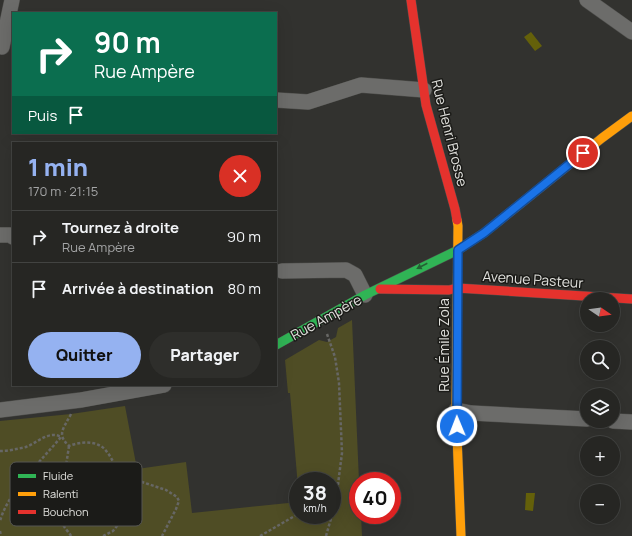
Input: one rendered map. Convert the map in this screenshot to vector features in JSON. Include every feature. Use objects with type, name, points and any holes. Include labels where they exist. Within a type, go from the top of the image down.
[{"type":"street","points":[[2,47],[12,0]]},
{"type":"street","name":"Rue Henri Brosse","points":[[410,0],[426,105],[455,209],[458,226],[458,250]]},
{"type":"street","points":[[587,0],[632,32]]},
{"type":"street","points":[[277,100],[308,102],[361,85],[424,90]]},
{"type":"street","name":"Rue Ampère","points":[[277,344],[371,292],[458,250],[484,233],[632,116]]},
{"type":"street","points":[[0,235],[12,236]]},
{"type":"street","name":"Rue Émile Zola","points":[[458,250],[456,410],[461,536]]},
{"type":"street","points":[[282,271],[346,270],[354,275],[371,292]]},
{"type":"street","name":"Rue Ampère","points":[[371,292],[449,290],[457,288]]},
{"type":"street","name":"Avenue Pasteur","points":[[457,288],[632,300]]},
{"type":"street","points":[[0,410],[81,400],[140,387],[152,386]]},
{"type":"street","points":[[456,410],[471,413],[580,419]]},
{"type":"street","points":[[620,421],[632,422]]},
{"type":"path","points":[[322,320],[335,357],[340,398],[342,452],[339,472]]},
{"type":"path","points":[[40,462],[61,437],[62,431],[71,414],[82,407],[81,400]]},
{"type":"path","points":[[0,451],[26,447],[51,434],[56,434],[61,437],[69,446]]},
{"type":"path","points":[[69,446],[76,443],[88,442],[99,445],[106,450],[113,462]]},
{"type":"path","points":[[67,462],[69,446]]},
{"type":"path","points":[[142,482],[166,490],[177,497],[179,501],[176,510],[162,536]]},
{"type":"path","points":[[0,521],[2,514],[10,502]]},
{"type":"path","points":[[260,536],[289,519]]},
{"type":"path","points":[[326,536],[329,524]]},
{"type":"path","points":[[64,526],[71,536]]},
{"type":"path","points":[[103,536],[113,531],[117,526]]},
{"type":"path","points":[[0,531],[1,536]]},
{"type":"shaded area","points":[[531,32],[542,46],[535,51],[524,37]]},
{"type":"shaded area","points":[[352,320],[359,472],[349,472],[349,524],[361,524],[362,536],[0,536],[0,421],[71,414],[125,406],[136,462],[10,462],[10,526],[142,526],[142,468],[186,462],[192,513],[289,503],[289,524],[341,524],[341,472],[297,472],[290,393],[288,393],[285,360],[319,340],[327,342],[336,337],[338,328]]},
{"type":"shaded area","points":[[526,493],[535,493],[533,511],[525,510]]},
{"type":"traffic: fast","points":[[277,344],[365,295],[458,250],[499,221]]},
{"type":"traffic: slow","points":[[499,221],[602,138],[632,116]]},
{"type":"traffic: slow","points":[[457,220],[456,410],[461,536]]},
{"type":"traffic: jam","points":[[411,0],[426,105],[457,220]]},
{"type":"traffic: jam","points":[[380,289],[449,290],[457,288],[632,299]]},
{"type":"route","points":[[457,426],[458,250],[484,233],[583,153]]}]
